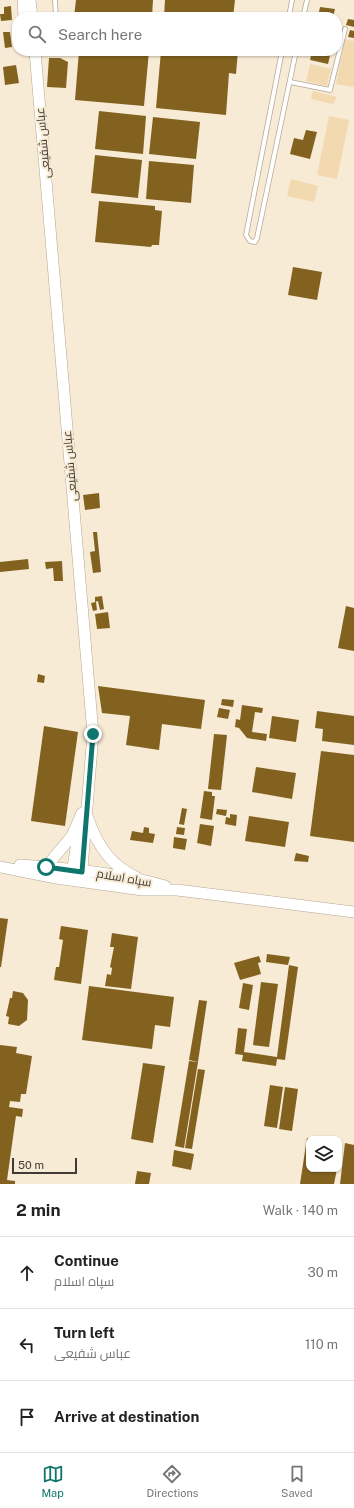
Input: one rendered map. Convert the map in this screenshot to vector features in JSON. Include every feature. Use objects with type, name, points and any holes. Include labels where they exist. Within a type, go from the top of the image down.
[{"type":"main road","points":[[22,0],[23,12]]},
{"type":"main road","points":[[30,0],[31,12]]},
{"type":"main road","name":"عباس شفیعی","points":[[27,56],[88,734],[84,814]]},
{"type":"main road","name":"عباس شفیعی","points":[[35,56],[93,734],[77,876]]},
{"type":"main road","points":[[46,867],[72,836],[84,814]]},
{"type":"main road","points":[[84,814],[97,840],[108,856],[130,874],[144,880]]},
{"type":"main road","name":"سپاه اسلام","points":[[0,866],[46,867],[77,876],[143,890],[177,890],[354,912]]},
{"type":"main road","name":"سپاه اسلام","points":[[0,866],[77,876],[144,880],[177,890]]},
{"type":"lane","points":[[55,0],[56,12]]},
{"type":"lane","points":[[290,12],[292,0]]},
{"type":"lane","points":[[304,12],[307,0]]},
{"type":"lane","points":[[342,41],[345,29]]},
{"type":"lane","points":[[281,56],[246,235],[250,241],[255,242],[295,56]]},
{"type":"lane","points":[[290,82],[330,90],[338,56]]},
{"type":"shaded area","points":[[345,39],[354,41],[354,87],[336,84]]},
{"type":"shaded area","points":[[310,64],[331,69],[327,86],[306,81]]},
{"type":"shaded area","points":[[313,91],[337,97],[333,104],[311,99]]},
{"type":"shaded area","points":[[329,116],[349,120],[337,179],[317,175]]},
{"type":"shaded area","points":[[291,179],[318,186],[314,202],[287,196]]},
{"type":"building","points":[[76,0],[153,0],[152,12],[75,12]]},
{"type":"building","points":[[165,0],[235,0],[234,12],[164,12]]},
{"type":"building","points":[[11,6],[12,20],[1,21],[0,14],[4,14],[4,7]]},
{"type":"building","points":[[320,7],[335,9],[334,12],[319,12]]},
{"type":"building","points":[[348,19],[354,20],[354,27],[346,25]]},
{"type":"building","points":[[350,30],[354,31],[354,38],[348,37]]},
{"type":"building","points":[[3,32],[10,32],[12,47],[5,48]]},
{"type":"building","points":[[79,56],[149,56],[144,106],[75,100]]},
{"type":"building","points":[[161,56],[238,56],[236,74],[229,73],[226,115],[156,108]]},
{"type":"building","points":[[311,56],[330,56],[328,64],[310,60]]},
{"type":"building","points":[[49,58],[60,58],[68,62],[66,88],[47,87]]},
{"type":"building","points":[[16,65],[19,83],[5,85],[3,67]]},
{"type":"building","points":[[99,111],[146,116],[143,154],[95,149]]},
{"type":"building","points":[[153,117],[200,122],[196,159],[149,154]]},
{"type":"building","points":[[306,130],[317,132],[310,159],[290,154],[294,138],[303,140]]},
{"type":"building","points":[[95,155],[142,160],[138,198],[91,193]]},
{"type":"building","points":[[149,161],[194,165],[191,203],[146,199]]},
{"type":"building","points":[[99,201],[155,206],[155,210],[162,211],[159,245],[152,245],[151,247],[95,242]]},
{"type":"building","points":[[293,267],[322,272],[317,300],[288,295]]},
{"type":"building","points":[[99,493],[100,508],[85,510],[83,495]]},
{"type":"building","points":[[93,532],[97,532],[101,572],[93,573],[90,552],[95,551]]},
{"type":"building","points":[[28,559],[29,569],[0,572],[0,562]]},
{"type":"building","points":[[62,561],[63,581],[54,581],[53,568],[46,569],[45,562]]},
{"type":"building","points":[[102,596],[104,609],[100,610],[98,601],[95,602],[95,597]]},
{"type":"building","points":[[96,602],[97,610],[93,611],[91,603]]},
{"type":"building","points":[[346,606],[354,608],[354,651],[338,648]]},
{"type":"building","points":[[108,612],[110,628],[97,629],[95,614]]},
{"type":"building","points":[[38,674],[45,676],[44,683],[37,682]]},
{"type":"building","points":[[98,686],[205,700],[201,729],[162,724],[159,750],[126,745],[130,716],[102,713]]},
{"type":"building","points":[[222,699],[234,700],[233,707],[221,705]]},
{"type":"building","points":[[242,705],[263,708],[262,713],[255,712],[252,732],[267,734],[266,741],[247,738],[239,728],[235,727],[236,719],[240,720]]},
{"type":"building","points":[[219,708],[230,710],[228,719],[217,717]]},
{"type":"building","points":[[317,711],[354,716],[354,745],[322,741],[323,729],[315,728]]},
{"type":"building","points":[[272,716],[299,720],[296,742],[269,738]]},
{"type":"building","points":[[44,726],[78,732],[65,826],[31,821]]},
{"type":"building","points":[[214,734],[227,735],[221,790],[208,789]]},
{"type":"building","points":[[321,751],[354,755],[354,842],[310,836]]},
{"type":"building","points":[[256,767],[296,773],[292,799],[252,792]]},
{"type":"building","points":[[204,791],[212,792],[212,796],[215,796],[212,820],[200,818]]},
{"type":"building","points":[[182,808],[187,809],[184,825],[179,824]]},
{"type":"building","points":[[217,809],[227,810],[226,816],[216,814]]},
{"type":"building","points":[[230,814],[237,815],[236,826],[225,824],[226,817],[230,818]]},
{"type":"building","points":[[249,816],[289,822],[285,847],[245,841]]},
{"type":"building","points":[[200,824],[214,826],[211,846],[197,843]]},
{"type":"building","points":[[144,827],[149,828],[149,833],[155,834],[153,843],[130,840],[132,831],[143,833]]},
{"type":"building","points":[[177,827],[185,828],[184,835],[176,834]]},
{"type":"building","points":[[174,837],[187,839],[185,850],[173,848]]},
{"type":"building","points":[[296,853],[309,856],[308,862],[294,861]]},
{"type":"building","points":[[0,918],[8,919],[1,967],[0,967]]},
{"type":"building","points":[[61,926],[88,930],[81,984],[54,980],[56,967],[59,967],[63,940],[59,939]]},
{"type":"building","points":[[112,933],[138,937],[131,989],[105,986],[107,974],[111,975],[112,968],[110,967],[114,947],[110,947]]},
{"type":"building","points":[[267,954],[290,957],[288,965],[266,962]]},
{"type":"building","points":[[259,956],[261,962],[258,963],[261,974],[240,980],[234,963]]},
{"type":"building","points":[[289,965],[298,967],[285,1060],[277,1059],[276,1066],[242,1061],[243,1055],[235,1054],[238,1028],[247,1029],[244,1052],[277,1057]]},
{"type":"building","points":[[261,982],[278,984],[269,1047],[253,1045]]},
{"type":"building","points":[[243,983],[253,985],[249,1010],[239,1008]]},
{"type":"building","points":[[89,986],[174,997],[170,1027],[155,1025],[152,1049],[82,1040]]},
{"type":"building","points":[[13,991],[23,993],[28,1000],[27,1020],[19,1026],[8,1024],[9,1017],[6,1016]]},
{"type":"building","points":[[199,1000],[207,1001],[198,1062],[189,1060]]},
{"type":"building","points":[[0,1045],[17,1047],[16,1053],[32,1056],[26,1094],[21,1094],[20,1102],[10,1101],[9,1107],[23,1109],[22,1117],[16,1116],[7,1180],[15,1181],[15,1184],[0,1184]]},
{"type":"building","points":[[189,1061],[198,1062],[184,1148],[175,1146]]},
{"type":"building","points":[[143,1063],[165,1066],[153,1143],[131,1139]]},
{"type":"building","points":[[198,1069],[205,1070],[192,1149],[185,1148]]},
{"type":"building","points":[[270,1085],[283,1087],[277,1128],[264,1126]]},
{"type":"building","points":[[285,1087],[298,1089],[292,1131],[279,1129]]},
{"type":"building","points":[[345,1143],[354,1145],[354,1184],[340,1184]]},
{"type":"building","points":[[306,1145],[306,1172],[336,1172],[334,1184],[300,1184]]},
{"type":"building","points":[[174,1150],[194,1154],[191,1170],[172,1166]]},
{"type":"building","points":[[137,1171],[151,1173],[149,1184],[135,1184]]},
{"type":"route","points":[[46,867],[82,872],[93,734]]}]
